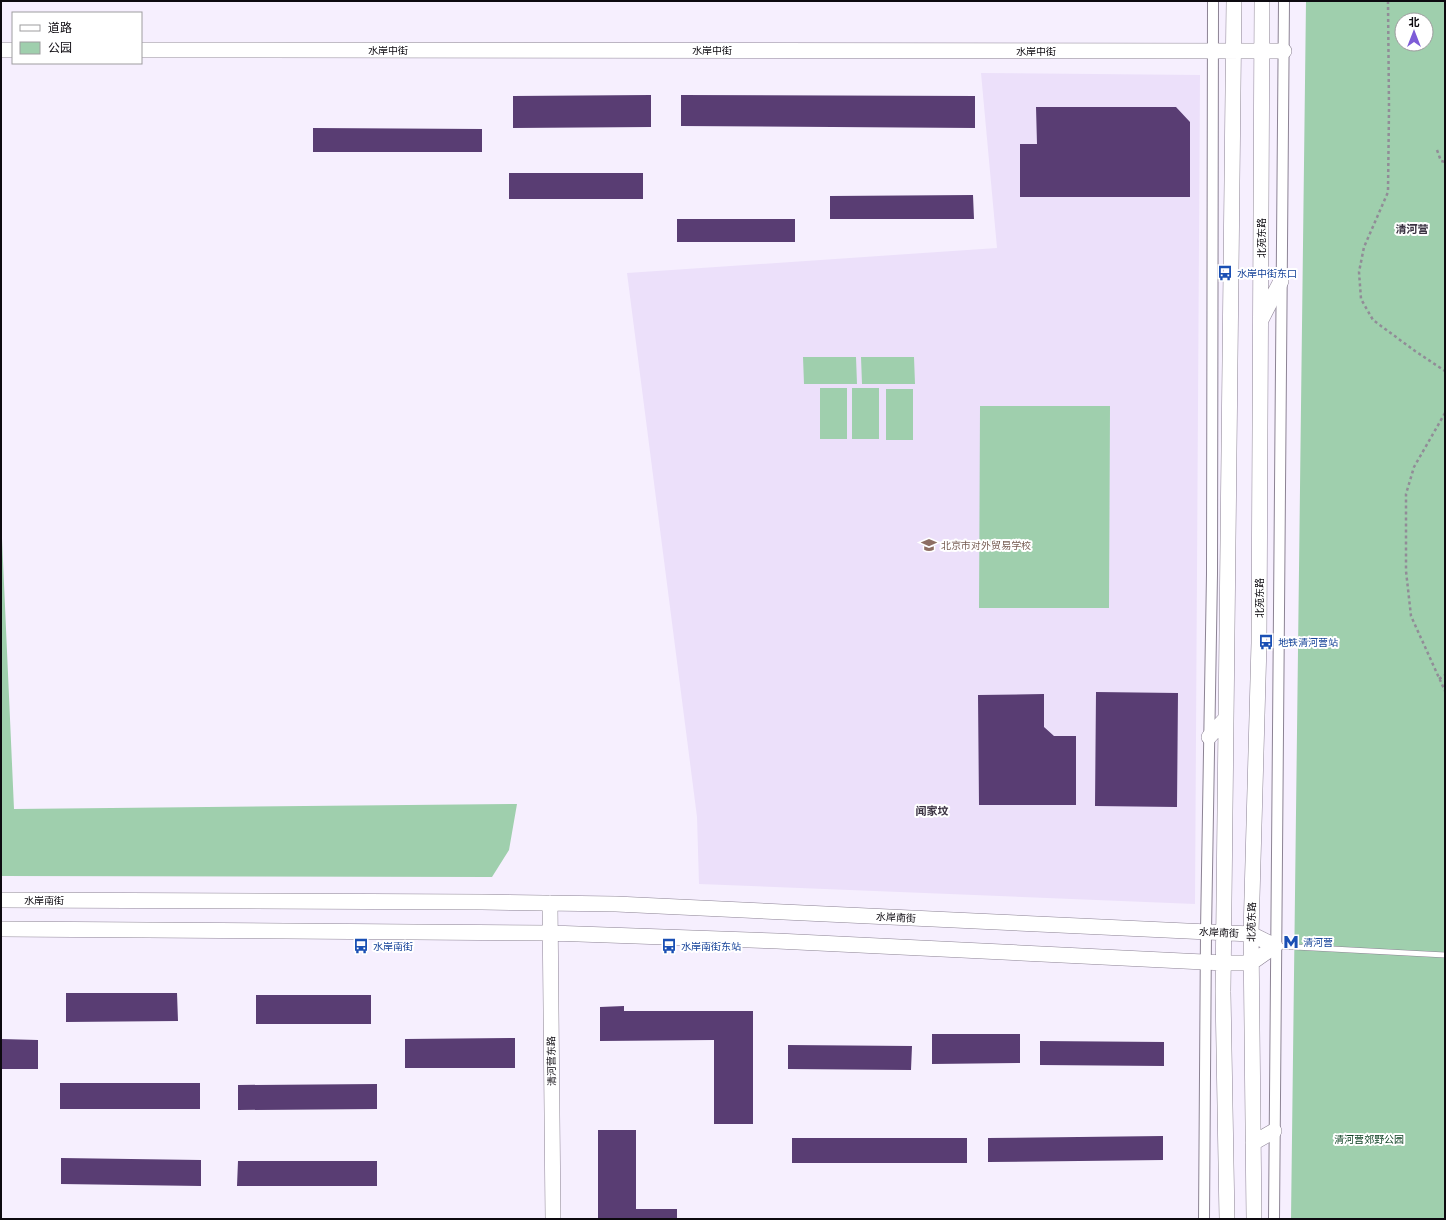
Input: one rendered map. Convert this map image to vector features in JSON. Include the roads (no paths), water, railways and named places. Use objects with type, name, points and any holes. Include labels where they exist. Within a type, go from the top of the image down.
[{"type":"street","points":[[1204,1219],[1205,961],[1212,574],[1213,1]]},
{"type":"street","points":[[1227,1219],[1224,932],[1234,1]]},
{"type":"street","name":"北苑东路","points":[[1254,1219],[1251,934],[1258,643],[1262,1]]},
{"type":"street","points":[[1274,1219],[1275,946],[1284,1]]},
{"type":"street","points":[[1,50],[12,50]]},
{"type":"street","name":"水岸中街","points":[[142,50],[1284,51]]},
{"type":"street","points":[[1260,320],[1281,281]]},
{"type":"street","points":[[1209,737],[1226,718]]},
{"type":"street","name":"水岸南街","points":[[1,900],[550,903],[624,905],[1224,932],[1251,934],[1275,946]]},
{"type":"street","name":"清河营东路","points":[[550,903],[553,1219]]},
{"type":"street","points":[[1,929],[550,933],[777,941],[1224,963],[1251,963],[1275,946]]},
{"type":"street","points":[[1253,1143],[1274,1132]]},
{"type":"lane","points":[[1275,946],[1445,955]]},
{"type":"place","name":"水岸中街东口","points":[[1225,273]]},
{"type":"place","name":"北京市对外贸易学校","points":[[929,545]]},
{"type":"place","name":"地铁清河营站","points":[[1266,642]]},
{"type":"place","name":"清河营","points":[[1291,942]]},
{"type":"place","name":"水岸南街","points":[[361,946]]},
{"type":"place","name":"水岸南街东站","points":[[669,946]]},
{"type":"district","name":"清河营","points":[[1412,229]]},
{"type":"district","name":"闻家坟","points":[[932,811]]},
{"type":"park label","name":"清河营郊野公园","points":[[1369,1139]]}]
